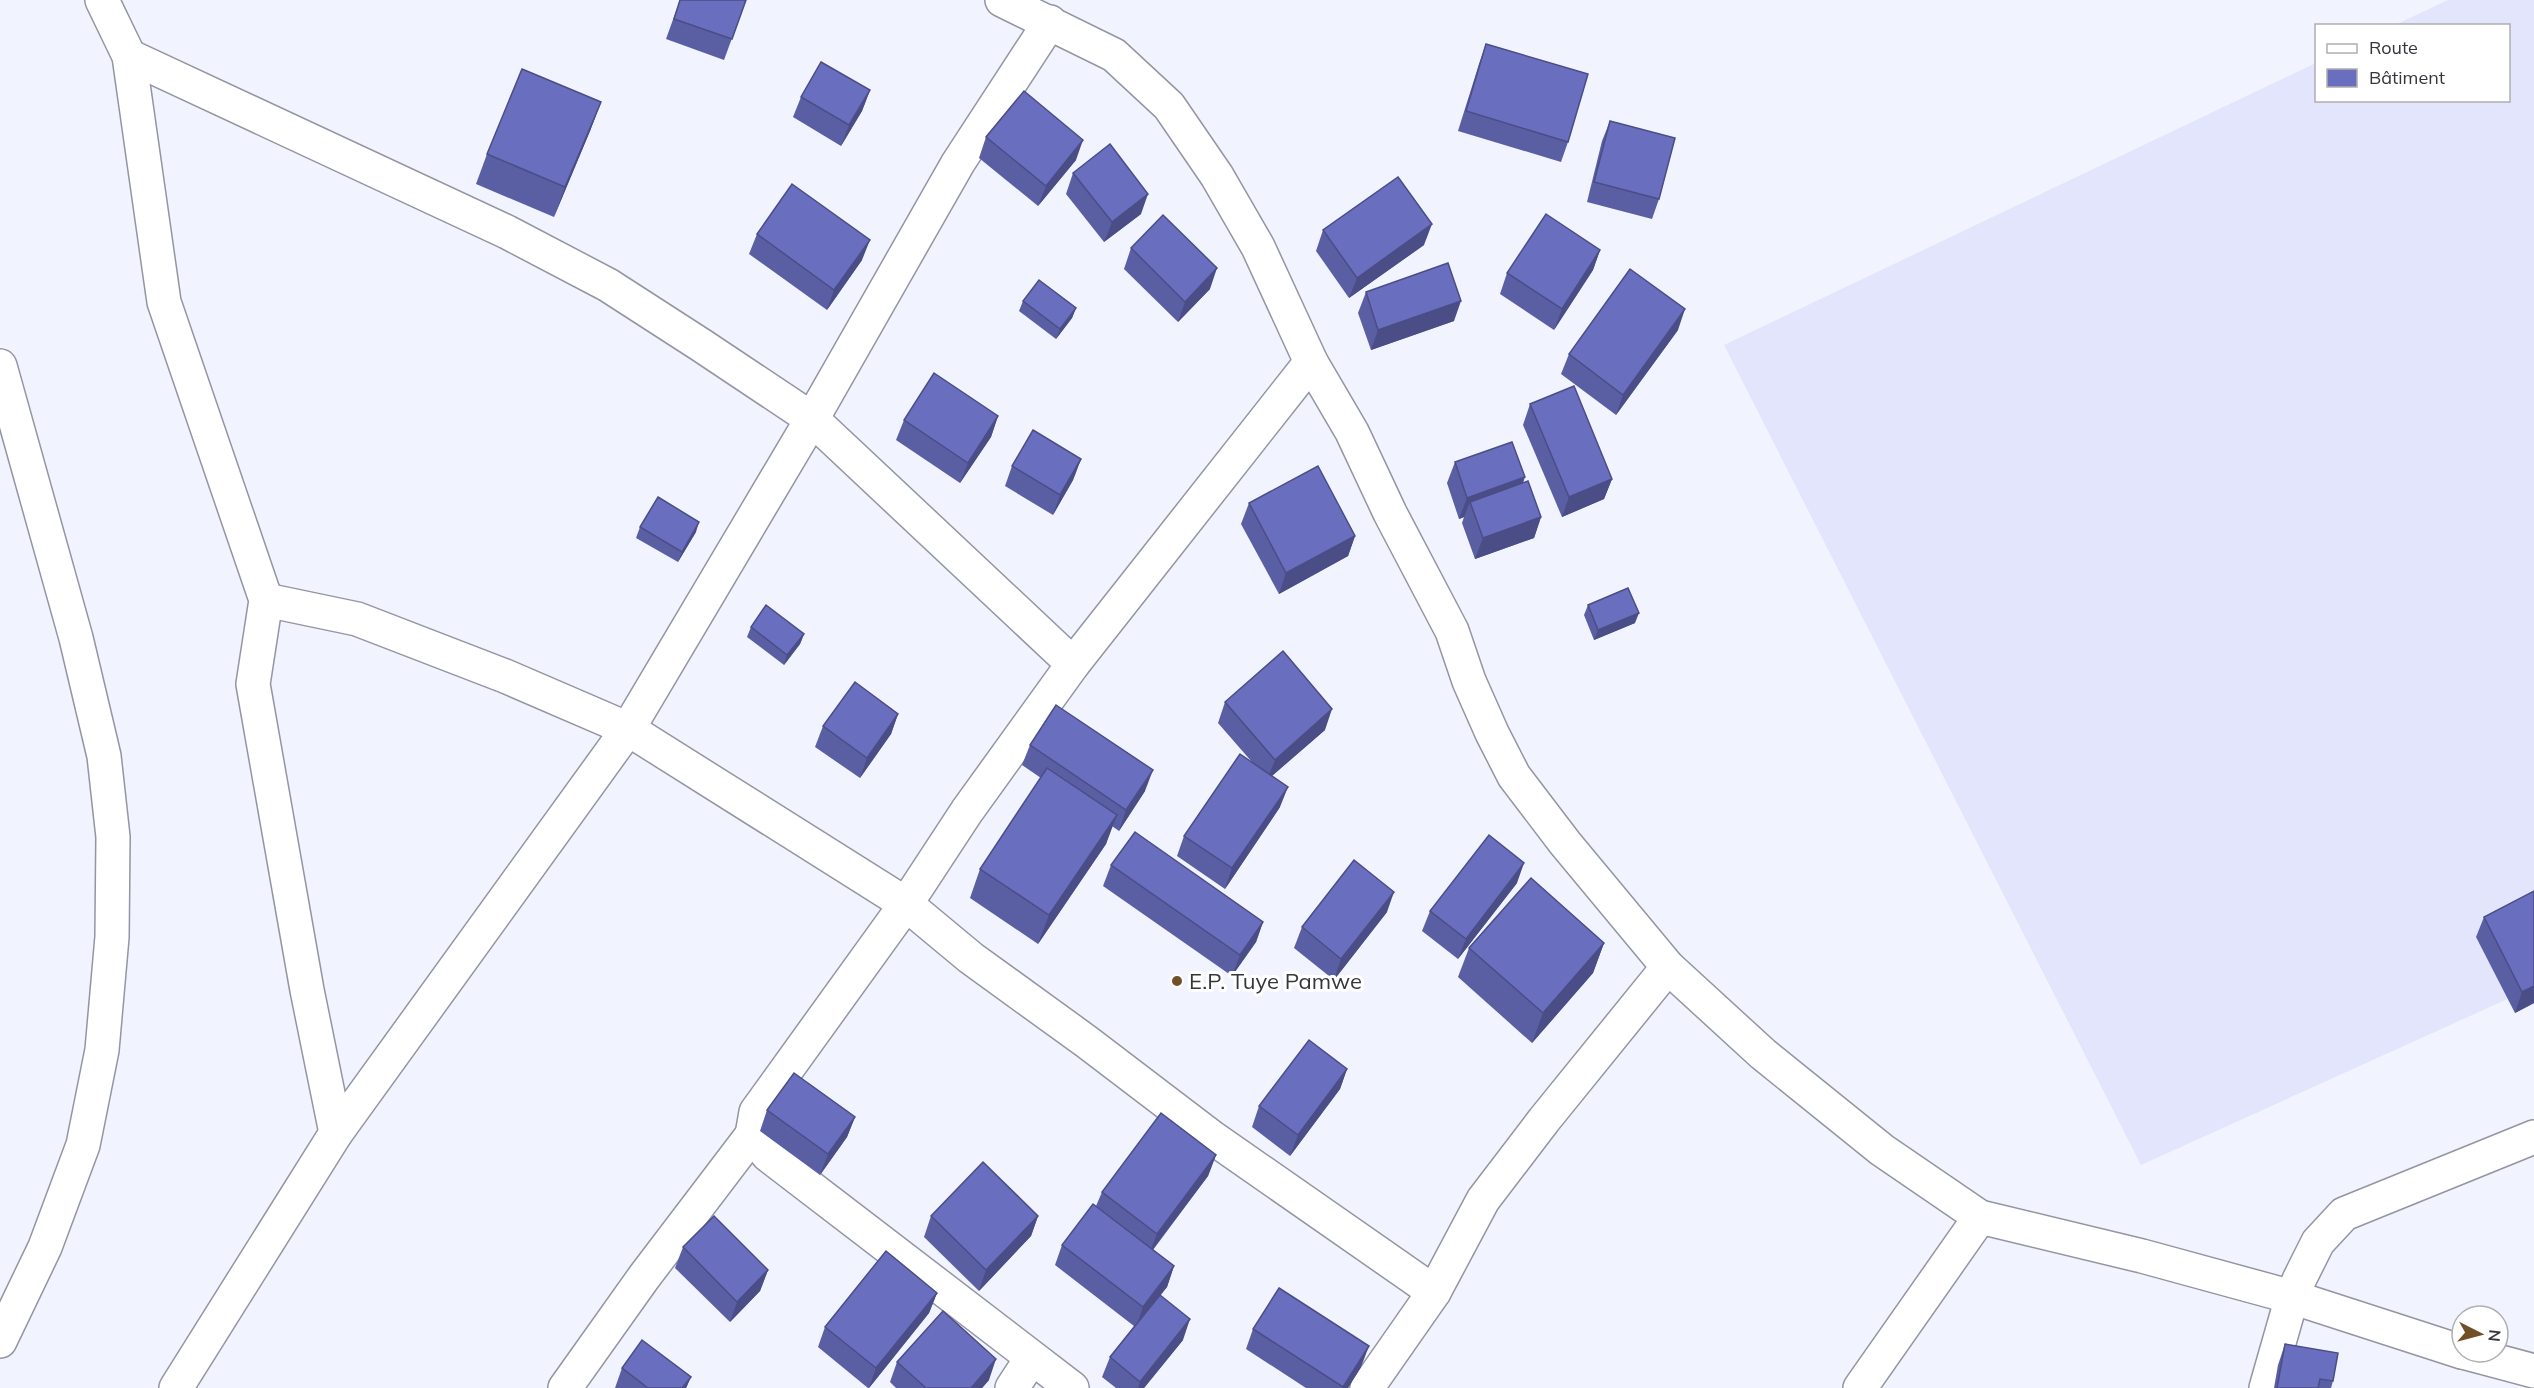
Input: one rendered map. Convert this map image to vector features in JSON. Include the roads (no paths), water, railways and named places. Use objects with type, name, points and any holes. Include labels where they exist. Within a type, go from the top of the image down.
[{"type":"street","points":[[102,0],[129,56],[164,302],[266,600],[254,684],[307,990],[336,1133]]},
{"type":"street","points":[[1002,0],[1114,55],[1169,106],[1217,176],[1258,247],[1311,362],[1352,432],[1390,513],[1452,631],[1469,681],[1514,776],[1565,843],[1668,967],[1763,1054],[1882,1150],[1980,1217],[2142,1256],[2292,1296],[2450,1348]]},
{"type":"street","points":[[176,1388],[336,1133],[628,729],[812,419],[958,163],[1050,22]]},
{"type":"street","points":[[129,56],[517,237],[608,285],[812,419],[1073,664]]},
{"type":"street","points":[[565,1388],[644,1277],[752,1135],[756,1112],[906,904],[967,811],[1073,664],[1311,362]]},
{"type":"street","points":[[0,366],[76,638],[104,756],[113,837],[112,937],[102,1050],[83,1145],[45,1247],[0,1341]]},
{"type":"street","points":[[266,600],[357,619],[505,676],[628,729],[906,904],[971,958],[1087,1042],[1213,1138],[1434,1293]]},
{"type":"street","points":[[1367,1388],[1434,1293],[1484,1200],[1544,1120],[1668,967]]},
{"type":"street","points":[[752,1135],[768,1155],[1031,1359],[1072,1388]]},
{"type":"street","points":[[2266,1388],[2292,1296],[2318,1242],[2344,1214],[2534,1137]]},
{"type":"street","points":[[1860,1388],[1980,1217]]},
{"type":"street","points":[[1012,1388],[1031,1359]]},
{"type":"street","points":[[2507,1364],[2534,1371]]},
{"type":"place","name":"E.P. Tuye Pamwe","points":[[1177,981]]}]
